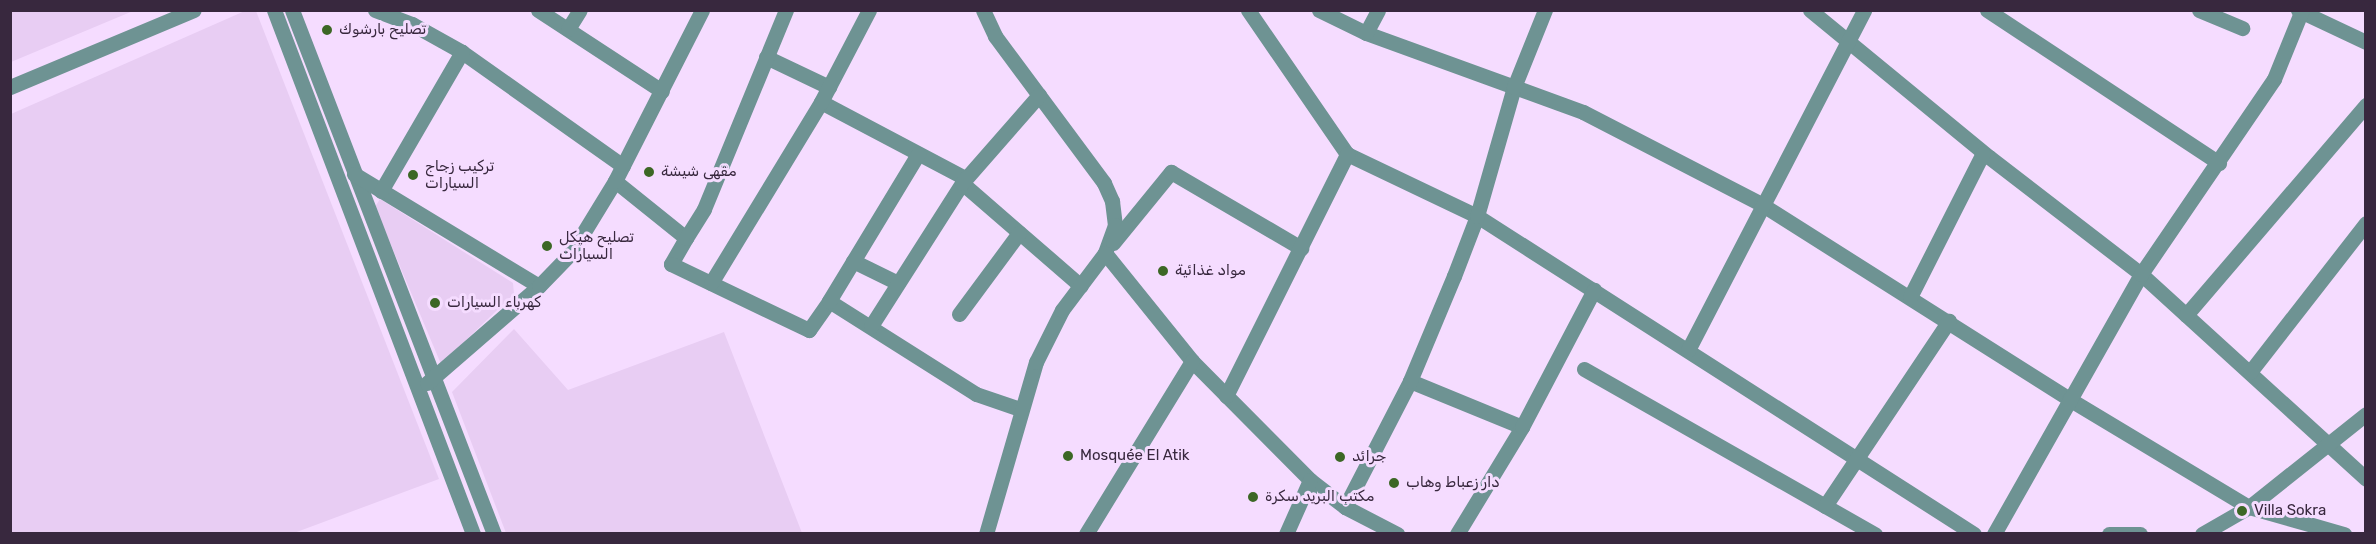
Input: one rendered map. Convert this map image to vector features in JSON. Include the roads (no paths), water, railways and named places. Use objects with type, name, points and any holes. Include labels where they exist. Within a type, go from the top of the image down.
[{"type":"street","points":[[10,87],[194,10]]},
{"type":"street","points":[[274,10],[473,534]]},
{"type":"street","points":[[292,10],[494,534]]},
{"type":"street","points":[[375,10],[412,24],[462,52],[623,166]]},
{"type":"street","points":[[538,10],[662,91]]},
{"type":"street","points":[[568,29],[580,10]]},
{"type":"street","points":[[417,389],[434,379],[539,286],[571,253],[615,181],[702,10]]},
{"type":"street","points":[[786,10],[704,209],[670,264],[809,330],[829,301],[918,153]]},
{"type":"street","points":[[983,10],[995,36],[1108,192],[1115,225],[1107,251]]},
{"type":"street","points":[[1248,10],[1347,154],[1477,216],[1688,350],[1855,460],[1974,534]]},
{"type":"street","points":[[1319,10],[1366,33],[1583,112],[1761,204],[2069,399],[2249,507],[2344,534]]},
{"type":"street","points":[[1366,33],[1378,10]]},
{"type":"street","points":[[1345,507],[1410,381],[1477,216],[1514,87],[1545,10]]},
{"type":"street","points":[[1810,10],[1983,153],[2141,274],[2366,479]]},
{"type":"street","points":[[1688,350],[1761,204],[1864,10]]},
{"type":"street","points":[[1987,10],[2219,163]]},
{"type":"street","points":[[2199,10],[2242,28]]},
{"type":"street","points":[[1994,534],[2141,274],[2219,163],[2274,79],[2300,11],[2366,42]]},
{"type":"street","points":[[711,284],[821,102],[865,12]]},
{"type":"street","points":[[381,191],[462,52]]},
{"type":"street","points":[[766,57],[829,87]]},
{"type":"street","points":[[871,326],[964,181],[1039,95]]},
{"type":"street","points":[[821,102],[918,153],[964,181],[1019,233],[1081,286]]},
{"type":"street","points":[[2186,315],[2366,105]]},
{"type":"street","points":[[1910,297],[1983,153]]},
{"type":"street","points":[[1226,396],[1347,154]]},
{"type":"street","points":[[986,534],[1020,409],[1048,334],[1107,251],[1171,172],[1301,248]]},
{"type":"street","points":[[354,174],[539,286]]},
{"type":"street","points":[[615,181],[687,238]]},
{"type":"street","points":[[2250,372],[2366,223]]},
{"type":"street","points":[[959,314],[1019,233]]},
{"type":"street","points":[[1107,251],[1192,361],[1310,480],[1345,507],[1396,534]]},
{"type":"street","points":[[853,261],[898,283]]},
{"type":"street","points":[[1457,534],[1522,427],[1594,290]]},
{"type":"street","points":[[829,301],[976,394],[1020,409]]},
{"type":"street","points":[[1825,506],[1949,321]]},
{"type":"street","points":[[1086,534],[1192,361]]},
{"type":"street","points":[[1584,369],[1875,534]]},
{"type":"street","points":[[1410,381],[1522,427]]},
{"type":"street","points":[[2202,534],[2249,507],[2366,414]]},
{"type":"street","points":[[1286,534],[1310,480]]},
{"type":"street","points":[[2109,534],[2140,534]]},
{"type":"place","name":"تصليح بارشوك","points":[[327,30]]},
{"type":"place","name":"مقهى شيشة","points":[[649,172]]},
{"type":"place","name":"تركيب زجاج السيارات","points":[[413,175]]},
{"type":"place","name":"تصليح هيكل السيارات","points":[[547,246]]},
{"type":"place","name":"مواد غذائية","points":[[1163,271]]},
{"type":"place","name":"كهرباء السيارات","points":[[435,303]]},
{"type":"place","name":"Mosquée El Atik","points":[[1068,456]]},
{"type":"place","name":"جرائد","points":[[1340,457]]},
{"type":"place","name":"دار زعباط وهاب","points":[[1394,483]]},
{"type":"place","name":"مكتب البريد سكرة","points":[[1253,497]]},
{"type":"place","name":"Villa Sokra","points":[[2242,511]]}]
